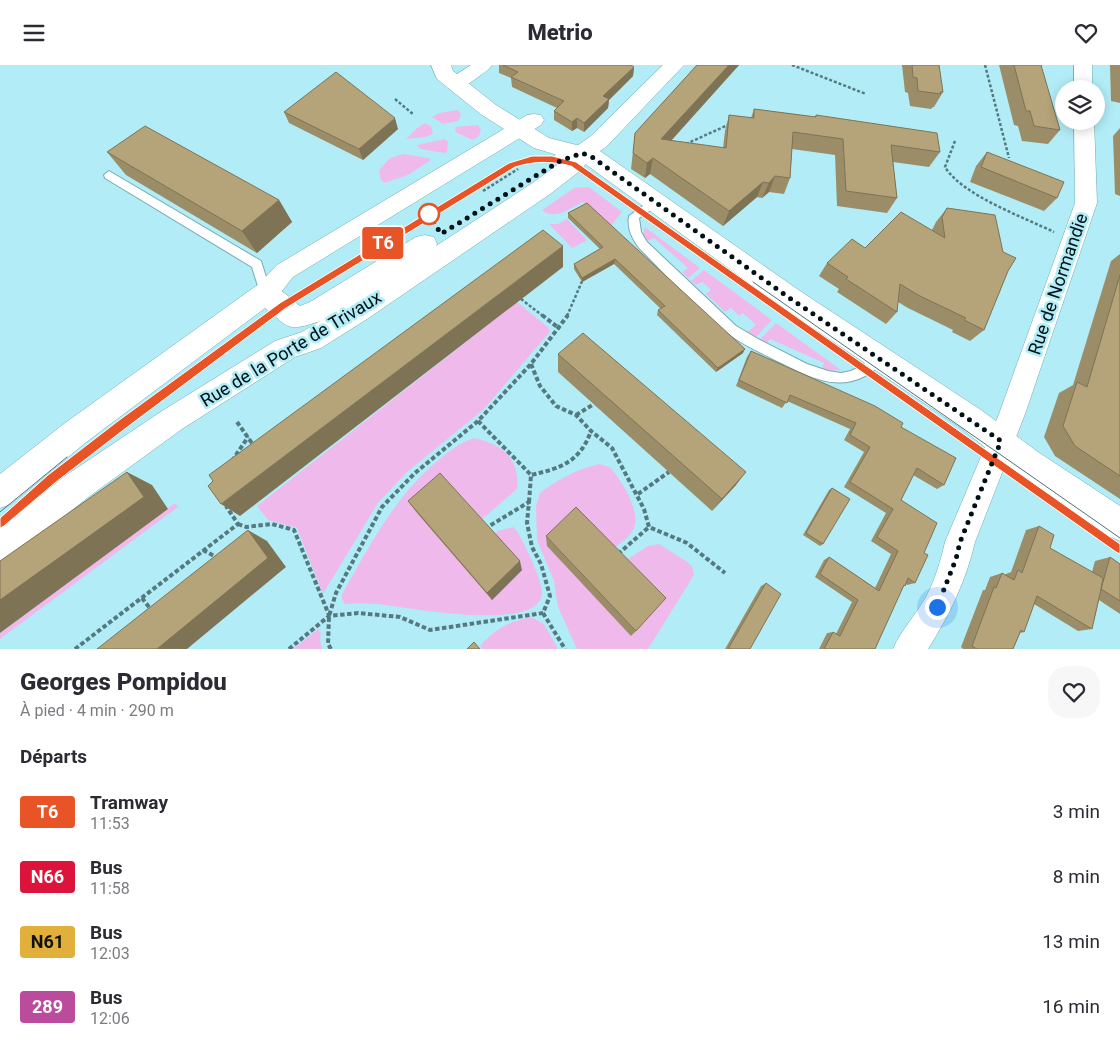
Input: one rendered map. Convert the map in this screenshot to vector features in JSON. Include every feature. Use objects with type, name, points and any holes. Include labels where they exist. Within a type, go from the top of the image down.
[{"type":"street","points":[[440,65],[444,75],[469,75]]},
{"type":"street","points":[[445,65],[469,75],[527,125],[542,143],[592,157],[1120,525]]},
{"type":"street","name":"Rue de la Porte de Trivaux","points":[[265,293],[296,318],[319,311],[529,178],[560,161],[582,153],[600,141],[674,65]]},
{"type":"street","points":[[1083,65],[1083,80]]},
{"type":"street","points":[[0,493],[75,433],[265,293],[286,271],[527,125]]},
{"type":"street","name":"Rue de Normandie","points":[[909,649],[937,607],[956,559],[960,542],[1001,441],[1086,203],[1084,130]]},
{"type":"street","name":"Rue de la Porte de Trivaux","points":[[0,548],[76,487],[172,420],[285,349],[311,340],[358,311],[542,188],[574,164],[582,153]]},
{"type":"street","points":[[285,349],[296,318]]},
{"type":"lane","points":[[109,175],[257,264],[265,293]]},
{"type":"lane","points":[[654,202],[634,216],[635,234],[643,245],[733,331],[805,369],[830,379],[858,376],[867,371],[878,358]]},
{"type":"path","points":[[792,65],[866,95]]},
{"type":"path","points":[[985,65],[1009,158]]},
{"type":"path","points":[[395,99],[414,115]]},
{"type":"path","points":[[685,144],[732,123]]},
{"type":"path","points":[[955,141],[945,167],[951,177],[975,194],[1073,240]]},
{"type":"path","points":[[483,191],[518,169]]},
{"type":"path","points":[[331,649],[328,644],[329,615],[336,593],[382,507],[415,473],[478,421],[531,364],[560,329],[570,313],[585,274]]},
{"type":"path","points":[[521,299],[560,329]]},
{"type":"path","points":[[531,364],[540,386],[556,406],[576,415],[591,431],[612,448],[638,495],[649,527]]},
{"type":"path","points":[[576,415],[594,404]]},
{"type":"path","points":[[478,421],[531,475],[527,523],[532,547],[541,564],[550,596],[543,613]]},
{"type":"path","points":[[237,422],[255,447]]},
{"type":"path","points":[[531,475],[552,470],[575,459],[587,445],[591,431]]},
{"type":"path","points":[[230,465],[233,457],[248,437]]},
{"type":"path","points":[[638,495],[669,472]]},
{"type":"path","points":[[485,529],[529,502]]},
{"type":"path","points":[[224,503],[238,524],[246,527],[272,524],[294,530],[329,615]]},
{"type":"path","points":[[75,649],[238,524]]},
{"type":"path","points":[[614,558],[649,527]]},
{"type":"path","points":[[649,527],[687,543],[725,573]]},
{"type":"path","points":[[203,550],[227,562]]},
{"type":"path","points":[[142,597],[157,618]]},
{"type":"path","points":[[289,649],[329,615],[358,613],[400,617],[430,630],[543,613]]},
{"type":"path","points":[[543,613],[565,649]]},
{"type":"shaded area","points":[[458,110],[461,115],[458,121],[443,124],[432,117],[439,113]]},
{"type":"shaded area","points":[[425,123],[431,126],[433,134],[406,139],[417,128]]},
{"type":"shaded area","points":[[478,125],[481,130],[479,136],[473,140],[455,132],[456,127]]},
{"type":"shaded area","points":[[445,139],[448,142],[447,152],[444,153],[420,149],[417,145]]},
{"type":"shaded area","points":[[404,154],[431,160],[408,175],[384,183],[381,180],[379,170],[390,158]]},
{"type":"shaded area","points":[[589,187],[622,212],[610,227],[583,202],[557,214],[547,213],[542,210],[574,188]]},
{"type":"shaded area","points":[[567,219],[587,240],[572,248],[549,224],[558,224]]},
{"type":"shaded area","points":[[645,227],[700,268],[688,278],[682,272],[688,268],[654,238],[648,241],[643,235]]},
{"type":"shaded area","points":[[704,270],[772,320],[755,338],[747,332],[756,325],[743,313],[739,316],[731,308],[725,312],[706,294],[711,290],[702,282],[696,285],[691,281]]},
{"type":"shaded area","points":[[517,302],[548,327],[550,331],[483,410],[407,472],[378,503],[323,594],[297,528],[268,520],[257,506]]},
{"type":"shaded area","points":[[776,323],[841,370],[823,371],[824,363],[770,339],[766,345],[761,338]]},
{"type":"shaded area","points":[[474,438],[493,444],[501,449],[512,461],[515,469],[517,489],[479,522],[492,536],[498,531],[513,527],[517,531],[532,562],[542,589],[542,594],[535,606],[518,613],[467,615],[372,604],[345,604],[342,594],[397,504],[425,472],[441,458],[460,444]]},
{"type":"shaded area","points":[[599,464],[610,467],[629,496],[635,513],[632,532],[608,552],[620,564],[648,546],[659,544],[692,566],[694,575],[648,649],[577,649],[558,607],[554,581],[537,540],[536,506],[540,493],[568,475]]},
{"type":"shaded area","points":[[175,503],[178,507],[0,639],[0,633]]},
{"type":"shaded area","points":[[531,617],[544,624],[558,649],[482,649],[480,646],[502,627]]},
{"type":"shaded area","points":[[318,629],[321,632],[322,649],[293,649]]},
{"type":"building","points":[[503,65],[631,65],[634,67],[603,96],[609,99],[584,123],[577,118],[572,122],[554,111],[564,101],[511,77],[518,72]]},
{"type":"building","points":[[697,65],[729,65],[661,139],[726,148],[729,115],[754,118],[754,109],[816,117],[816,115],[937,133],[940,152],[891,145],[897,198],[846,191],[843,139],[793,132],[790,178],[775,176],[769,183],[763,182],[729,211],[653,158],[647,163],[633,153],[635,133]]},
{"type":"building","points":[[912,65],[939,65],[943,92],[940,92],[941,94],[918,91],[917,78],[913,77]]},
{"type":"building","points":[[1014,65],[1041,65],[1055,113],[1055,129],[1034,126],[1030,111],[1026,111]]},
{"type":"building","points":[[336,72],[395,118],[359,149],[284,112]]},
{"type":"building","points":[[145,126],[279,200],[242,231],[107,152]]},
{"type":"building","points":[[987,152],[1064,182],[1057,198],[981,167]]},
{"type":"building","points":[[587,203],[745,349],[718,368],[658,310],[665,306],[615,259],[582,278],[574,264],[603,247],[568,213]]},
{"type":"building","points":[[947,208],[995,215],[1003,252],[1016,258],[1008,271],[984,330],[964,320],[966,318],[918,295],[900,284],[897,312],[846,279],[848,277],[827,263],[852,239],[865,248],[901,212],[945,238],[942,217]]},
{"type":"building","points":[[543,230],[563,246],[221,504],[208,486],[213,481],[209,475]]},
{"type":"building","points":[[1120,275],[1120,476],[1075,446],[1063,426],[1077,382],[1087,387]]},
{"type":"building","points":[[583,333],[746,472],[722,499],[558,354]]},
{"type":"building","points":[[751,351],[875,406],[903,423],[901,427],[956,458],[944,485],[917,468],[901,500],[937,523],[924,553],[928,555],[915,583],[908,578],[875,649],[824,649],[833,632],[840,636],[858,600],[820,574],[829,557],[879,591],[898,551],[877,537],[893,509],[850,482],[870,447],[850,435],[856,423],[790,395],[787,403],[739,380]]},
{"type":"building","points":[[127,472],[144,497],[0,600],[0,561]]},
{"type":"building","points":[[440,473],[520,561],[487,593],[408,501]]},
{"type":"building","points":[[832,488],[850,499],[823,544],[806,533]]},
{"type":"building","points":[[576,507],[666,598],[636,631],[546,536]]},
{"type":"building","points":[[1039,526],[1054,535],[1050,548],[1103,578],[1092,629],[1037,596],[1024,632],[1021,630],[1013,649],[977,649],[972,646],[994,587],[996,588],[1002,573],[1014,580],[1018,570],[1022,573]]},
{"type":"building","points":[[248,530],[268,558],[157,649],[97,649]]},
{"type":"building","points":[[1110,557],[1120,564],[1120,601],[1101,589]]},
{"type":"building","points":[[766,583],[781,594],[750,649],[728,649]]},
{"type":"building","points":[[474,642],[480,649],[467,649]]},
{"type":"tram line","name":"T6","points":[[0,522],[52,478],[122,424],[236,338],[283,306],[512,165],[532,159],[552,159],[574,164],[672,235],[1120,548]]},
{"type":"tram line","points":[[0,522],[121,424],[312,287],[512,165],[542,159],[573,164],[1120,548]]},
{"type":"tram line","points":[[753,282],[1120,538]]},
{"type":"tram line","points":[[0,512],[67,457]]},
{"type":"route","points":[[429,214],[441,234],[529,178],[560,161],[582,153],[592,157],[791,299],[1001,441],[960,542],[956,559],[937,607]]}]
